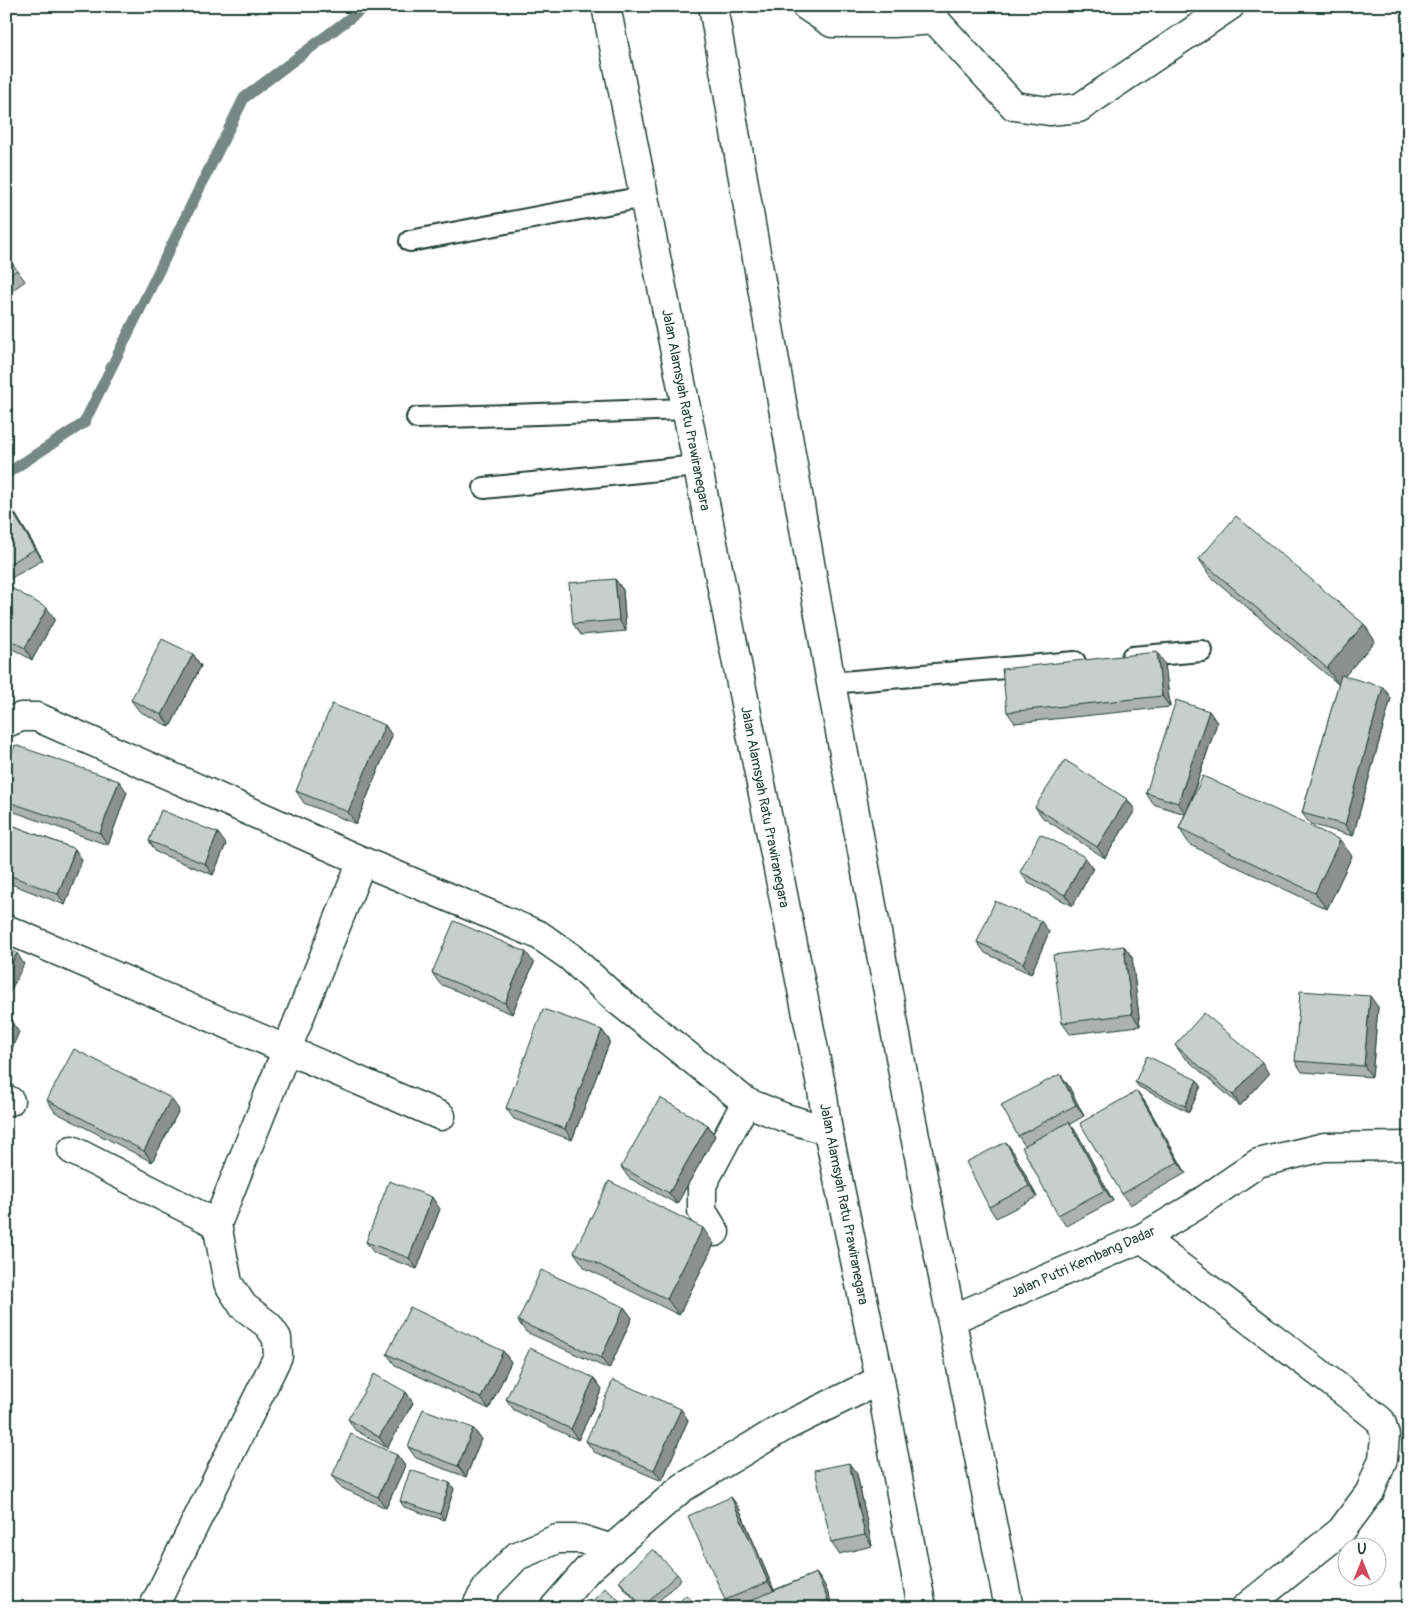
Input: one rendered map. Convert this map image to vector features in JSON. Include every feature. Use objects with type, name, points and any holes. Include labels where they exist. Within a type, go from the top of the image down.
[{"type":"main road","name":"Jalan Alamsyah Ratu Prawiranegara","points":[[606,6],[820,1080],[828,1131],[880,1380],[922,1608]]},
{"type":"main road","points":[[712,6],[831,683],[910,1111],[1009,1608]]},
{"type":"main road","points":[[806,6],[832,23],[894,23],[943,13],[1014,106],[1049,111],[1079,108],[1230,6]]},
{"type":"main road","points":[[6,723],[21,717],[37,717],[362,861],[539,935],[569,956],[616,999],[746,1102],[783,1117],[828,1131]]},
{"type":"main road","points":[[153,1608],[278,1356],[277,1338],[268,1325],[243,1306],[228,1283],[217,1224],[362,861]]},
{"type":"main road","points":[[6,929],[441,1116]]},
{"type":"main road","points":[[716,1232],[702,1211],[702,1185],[746,1102]]},
{"type":"main road","name":"Jalan Putri Kembang Dadar","points":[[952,1320],[1142,1238],[1194,1207],[1258,1163],[1324,1147],[1409,1146]]},
{"type":"main road","points":[[72,1150],[217,1224]]},
{"type":"main road","points":[[1142,1238],[1381,1421],[1385,1436],[1384,1458],[1370,1492],[1341,1531],[1245,1608]]},
{"type":"main road","points":[[554,1608],[588,1569],[682,1488],[784,1427],[880,1380]]},
{"type":"main road","points":[[479,1608],[478,1603],[488,1586],[517,1556],[557,1539],[581,1539],[612,1549]]},
{"type":"lane","points":[[410,240],[644,197]]},
{"type":"lane","points":[[417,418],[687,409]]},
{"type":"lane","points":[[484,488],[697,466]]},
{"type":"lane","points":[[831,683],[1202,651]]},
{"type":"building","points":[[6,255],[17,270],[6,278]]},
{"type":"building","points":[[8,504],[35,549],[6,566],[6,505]]},
{"type":"building","points":[[1236,516],[1364,624],[1327,668],[1199,559]]},
{"type":"building","points":[[615,579],[619,620],[573,624],[569,583]]},
{"type":"building","points":[[6,585],[47,608],[25,648],[6,638]]},
{"type":"building","points":[[162,639],[193,654],[162,715],[131,700]]},
{"type":"building","points":[[1157,652],[1162,696],[1007,712],[1002,669]]},
{"type":"building","points":[[1341,675],[1383,687],[1345,825],[1302,813]]},
{"type":"building","points":[[1176,700],[1209,711],[1178,803],[1146,793]]},
{"type":"building","points":[[332,704],[385,725],[348,812],[296,791]]},
{"type":"building","points":[[15,745],[119,781],[100,833],[6,801],[6,771]]},
{"type":"building","points":[[1065,760],[1127,799],[1097,847],[1035,807]]},
{"type":"building","points":[[1203,776],[1340,840],[1315,893],[1179,828]]},
{"type":"building","points":[[161,810],[218,833],[205,864],[149,841]]},
{"type":"building","points":[[6,823],[75,849],[58,894],[6,874]]},
{"type":"building","points":[[1040,834],[1085,857],[1065,895],[1020,872]]},
{"type":"building","points":[[995,901],[1041,921],[1023,963],[977,942]]},
{"type":"building","points":[[454,921],[526,952],[505,1003],[432,973]]},
{"type":"building","points":[[1124,946],[1132,1014],[1062,1023],[1053,955]]},
{"type":"building","points":[[6,948],[17,953],[6,974]]},
{"type":"building","points":[[1300,991],[1370,996],[1364,1066],[1295,1061]]},
{"type":"building","points":[[543,1009],[602,1030],[565,1129],[506,1108]]},
{"type":"building","points":[[1204,1013],[1262,1062],[1233,1095],[1175,1045]]},
{"type":"building","points":[[6,1019],[11,1021],[6,1032]]},
{"type":"building","points":[[74,1049],[171,1098],[144,1151],[47,1100]]},
{"type":"building","points":[[1147,1056],[1197,1080],[1185,1106],[1135,1082]]},
{"type":"building","points":[[1060,1074],[1076,1105],[1018,1136],[1001,1105]]},
{"type":"building","points":[[1137,1091],[1178,1162],[1122,1194],[1080,1123]]},
{"type":"building","points":[[660,1098],[708,1125],[669,1193],[621,1167]]},
{"type":"building","points":[[1069,1122],[1105,1190],[1058,1215],[1022,1147]]},
{"type":"building","points":[[1006,1142],[1029,1186],[989,1207],[966,1162]]},
{"type":"building","points":[[389,1181],[432,1197],[409,1258],[366,1242]]},
{"type":"building","points":[[609,1181],[703,1228],[667,1299],[574,1252]]},
{"type":"building","points":[[541,1270],[624,1307],[601,1358],[518,1321]]},
{"type":"building","points":[[410,1307],[503,1351],[481,1398],[387,1354]]},
{"type":"building","points":[[530,1348],[594,1378],[571,1429],[506,1399]]},
{"type":"building","points":[[374,1374],[406,1392],[379,1437],[348,1419]]},
{"type":"building","points":[[613,1380],[681,1409],[654,1470],[586,1441]]},
{"type":"building","points":[[423,1409],[473,1428],[458,1466],[408,1447]]},
{"type":"building","points":[[351,1434],[397,1455],[378,1497],[332,1476]]},
{"type":"building","points":[[849,1463],[865,1535],[831,1542],[815,1470]]},
{"type":"building","points":[[410,1470],[450,1483],[440,1514],[400,1501]]},
{"type":"building","points":[[731,1497],[768,1582],[725,1600],[688,1516]]},
{"type":"building","points":[[653,1549],[677,1574],[643,1607],[619,1581]]},
{"type":"building","points":[[816,1573],[828,1600],[808,1608],[735,1608],[735,1607]]},
{"type":"building","points":[[605,1588],[628,1608],[587,1607]]},
{"type":"building","points":[[686,1595],[700,1608],[674,1608]]},
{"type":"waterway","points":[[6,474],[84,423],[244,98],[366,6]]}]
